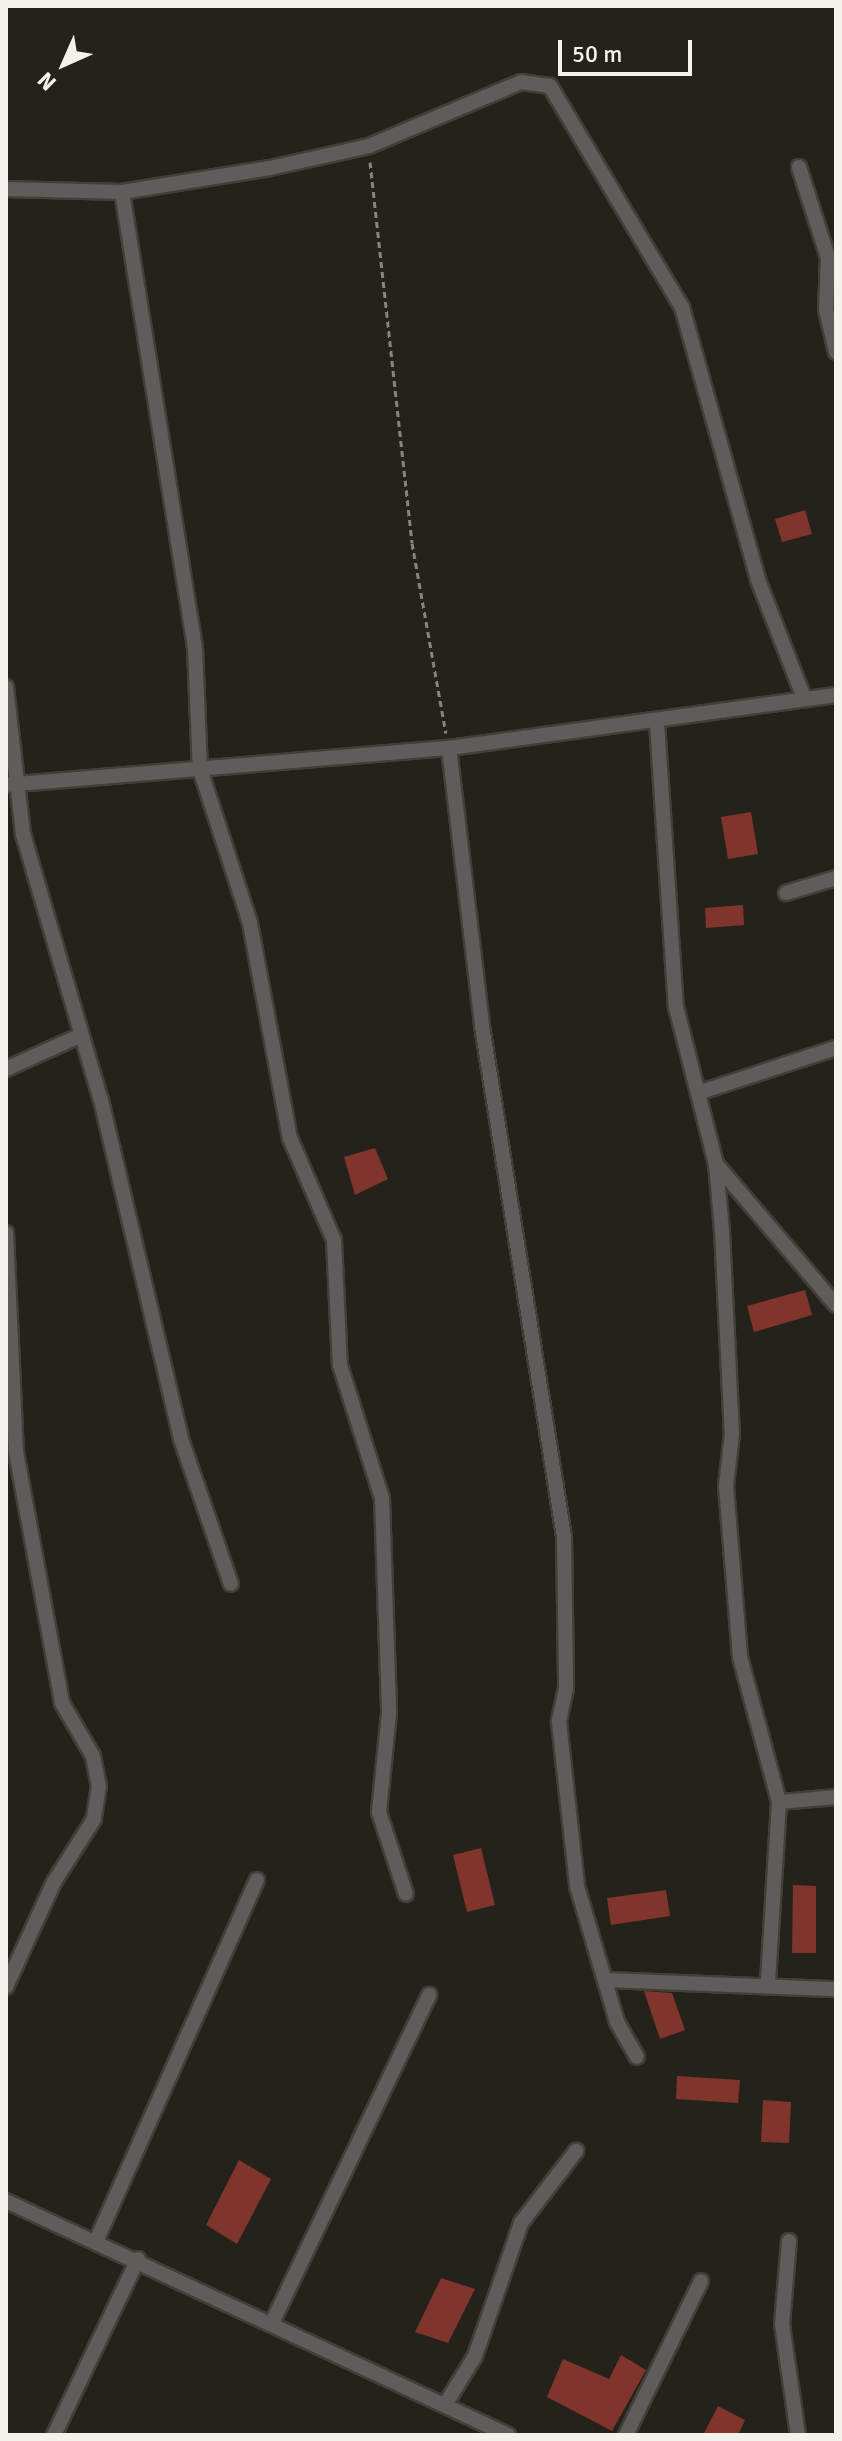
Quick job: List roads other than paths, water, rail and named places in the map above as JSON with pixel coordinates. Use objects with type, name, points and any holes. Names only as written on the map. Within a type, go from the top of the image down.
[{"type":"street","points":[[6,189],[122,192],[369,146],[521,82],[550,86],[682,307],[758,580],[804,698]]},
{"type":"street","points":[[799,167],[828,258],[826,310],[836,352]]},
{"type":"street","points":[[122,192],[195,647],[200,769],[250,923],[290,1138],[334,1240],[340,1365],[382,1498],[389,1713],[379,1812],[406,1894]]},
{"type":"street","points":[[6,687],[13,785],[23,834],[79,1036],[181,1439],[231,1584]]},
{"type":"street","points":[[13,785],[449,748],[657,723],[836,695]]},
{"type":"street","points":[[657,723],[676,1007],[716,1164],[732,1434],[726,1486],[740,1657],[779,1802],[768,1981]]},
{"type":"street","points":[[449,748],[482,1026],[564,1537],[567,1675],[559,1722],[577,1886],[608,1980],[617,2022],[637,2057]]},
{"type":"street","points":[[786,893],[836,878]]},
{"type":"street","points":[[6,1069],[79,1036]]},
{"type":"street","points":[[698,1093],[836,1048]]},
{"type":"street","points":[[716,1164],[836,1305]]},
{"type":"street","points":[[6,1233],[16,1452],[62,1703],[93,1756],[99,1786],[94,1819],[54,1882],[6,1987]]},
{"type":"street","points":[[779,1802],[836,1797]]},
{"type":"street","points":[[97,2239],[257,1880]]},
{"type":"street","points":[[608,1980],[768,1981],[836,1989]]},
{"type":"street","points":[[272,2323],[429,1995]]},
{"type":"street","points":[[445,2405],[475,2356],[521,2223],[576,2151]]},
{"type":"street","points":[[6,2201],[97,2239],[508,2435]]},
{"type":"street","points":[[789,2241],[782,2324],[798,2435]]},
{"type":"street","points":[[54,2435],[138,2259]]},
{"type":"street","points":[[626,2435],[701,2281]]}]
